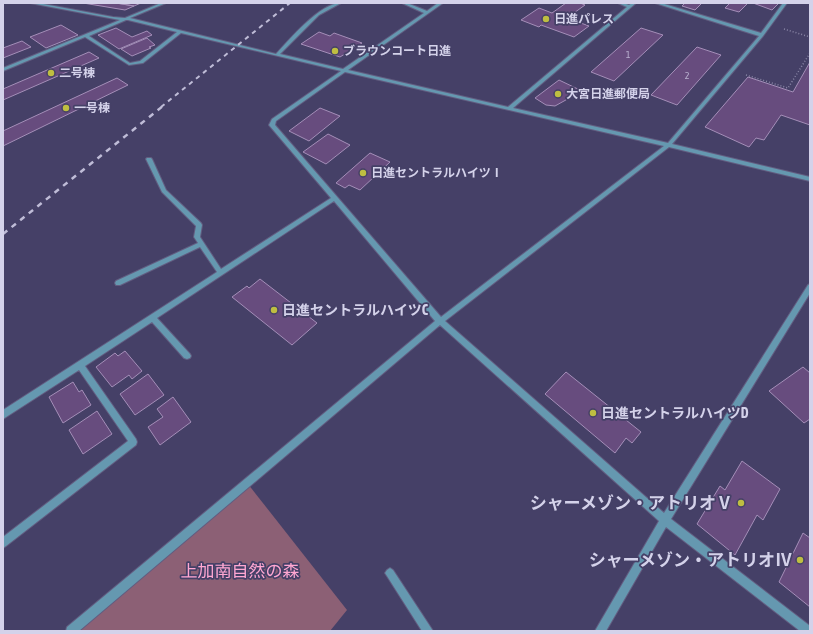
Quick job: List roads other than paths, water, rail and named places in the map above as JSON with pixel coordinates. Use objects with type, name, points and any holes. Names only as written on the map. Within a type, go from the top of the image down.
[{"type":"street","points":[[32,3],[113,18],[128,19],[277,55],[670,144],[810,179]]},
{"type":"street","points":[[3,70],[164,3]]},
{"type":"street","points":[[277,55],[318,14],[338,3]]},
{"type":"street","points":[[404,3],[427,13]]},
{"type":"street","points":[[441,3],[274,120],[272,125],[440,321],[665,520],[808,631]]},
{"type":"street","points":[[620,3],[632,5]]},
{"type":"street","points":[[657,3],[762,36]]},
{"type":"street","points":[[71,631],[440,321],[670,144],[771,25],[785,3]]},
{"type":"street","points":[[510,108],[632,5]]},
{"type":"street","points":[[86,36],[129,64],[141,62],[180,32]]},
{"type":"street","points":[[149,159],[164,192],[199,225],[197,237],[220,272]]},
{"type":"street","points":[[3,414],[335,198]]},
{"type":"street","points":[[118,283],[201,244]]},
{"type":"street","points":[[600,631],[665,520],[810,287]]},
{"type":"street","points":[[152,317],[187,356]]},
{"type":"street","points":[[3,543],[133,442],[80,365]]},
{"type":"street","points":[[390,573],[428,631]]},
{"type":"railway","points":[[161,107],[290,3]]},
{"type":"railway","points":[[3,234],[163,106]]},
{"type":"place","name":"日進パレス","points":[[546,19]]},
{"type":"place","name":"ブラウンコート日進","points":[[335,51]]},
{"type":"place","name":"二号棟","points":[[51,73]]},
{"type":"place","name":"大宮日進郵便局","points":[[558,94]]},
{"type":"place","name":"一号棟","points":[[66,108]]},
{"type":"place","name":"日進セントラルハイツⅠ","points":[[363,173]]},
{"type":"place","name":"日進セントラルハイツC","points":[[274,310]]},
{"type":"place","name":"日進セントラルハイツD","points":[[593,413]]},
{"type":"place","name":"シャーメゾン・アトリオⅤ","points":[[741,503]]},
{"type":"place","name":"シャーメゾン・アトリオⅣ","points":[[800,560]]},
{"type":"park label","name":"上加南自然の森","points":[[240,571]]}]
